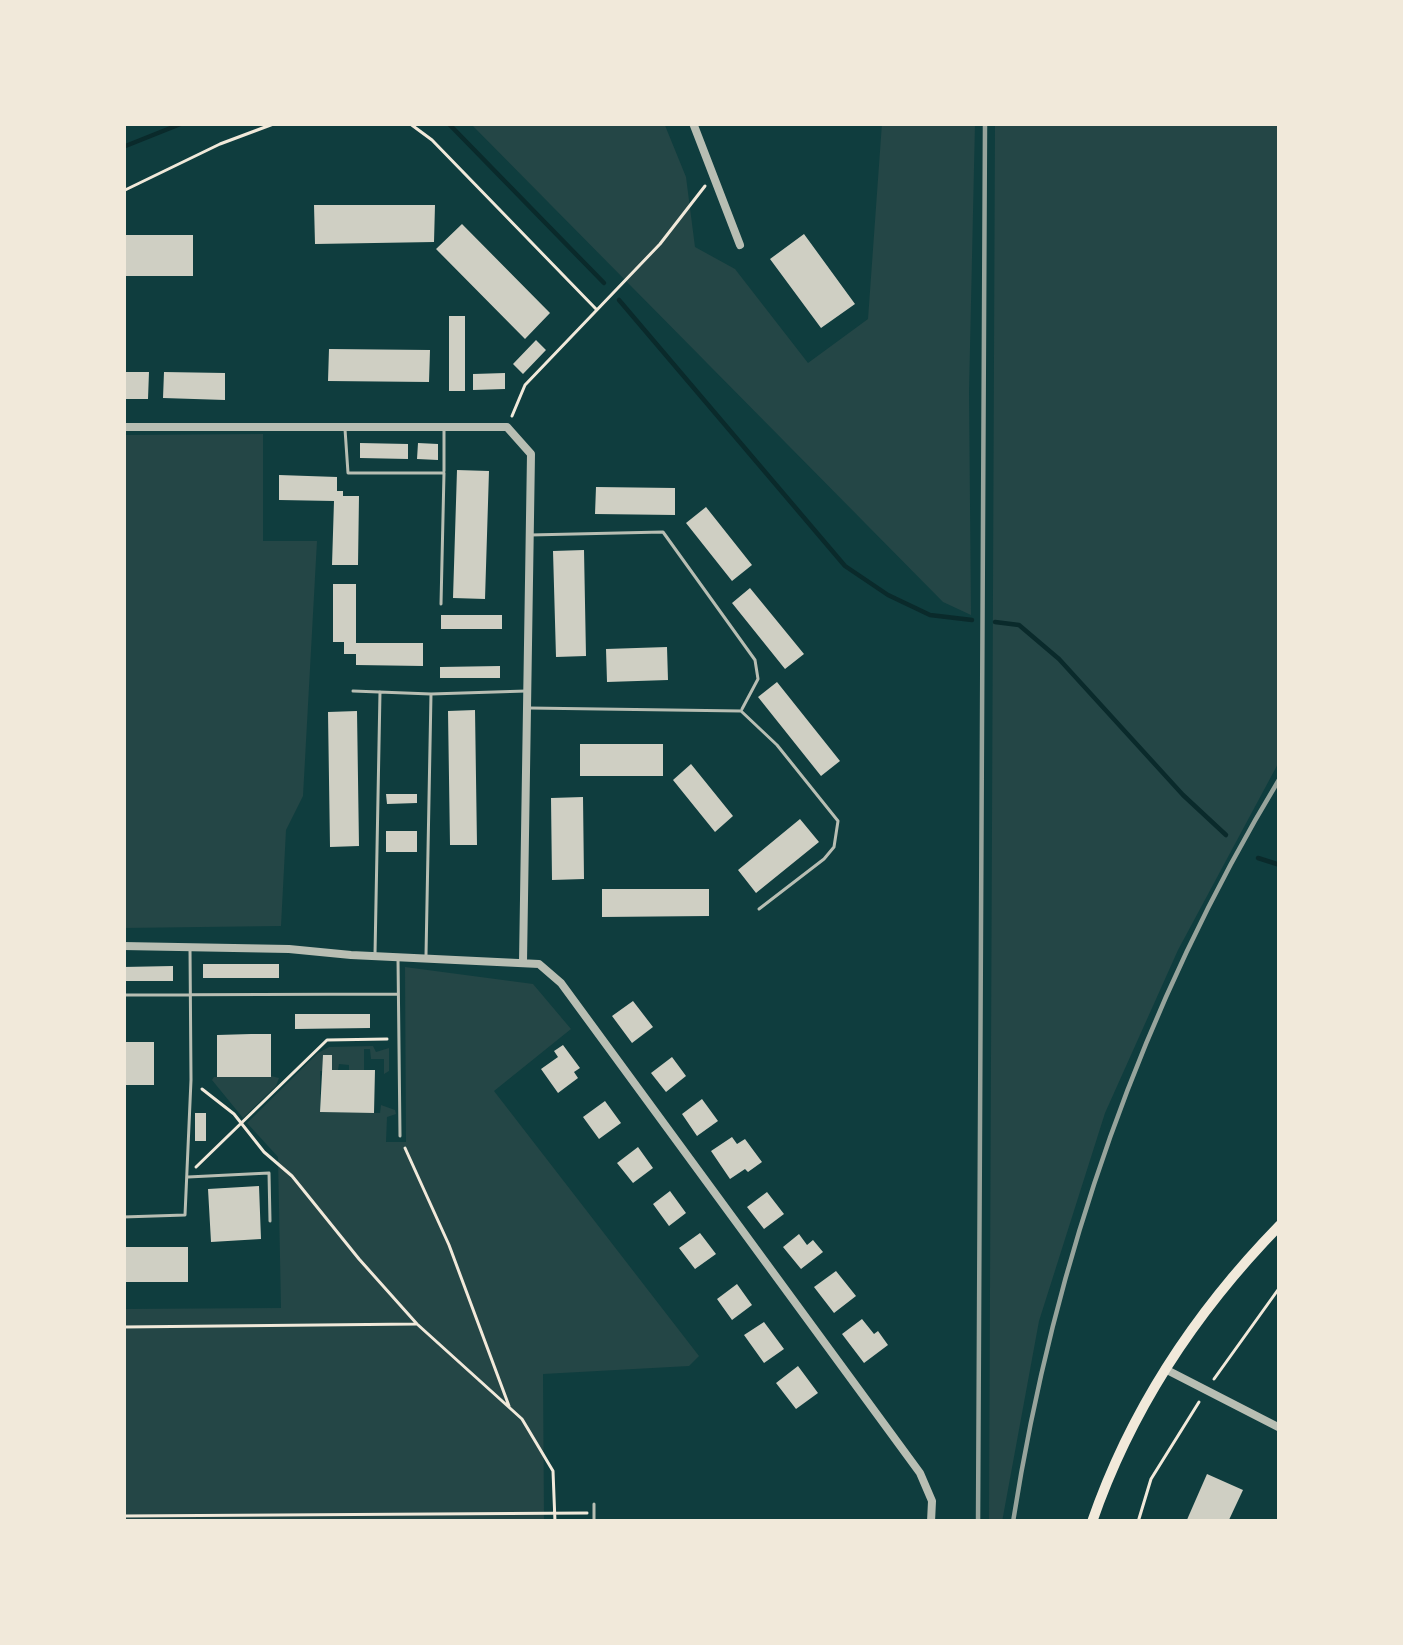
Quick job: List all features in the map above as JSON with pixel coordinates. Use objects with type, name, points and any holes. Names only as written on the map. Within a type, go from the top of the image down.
[{"type":"main road","points":[[1092,1522],[1128,1438],[1193,1326],[1280,1225]]},
{"type":"street","points":[[693,123],[740,245]]},
{"type":"street","points":[[123,427],[508,427],[531,454],[524,962]]},
{"type":"street","points":[[123,946],[289,949],[539,964],[561,983],[920,1473],[932,1502],[931,1522]]},
{"type":"street","points":[[1166,1369],[1280,1428]]},
{"type":"lane","points":[[345,427],[348,473],[444,473]]},
{"type":"lane","points":[[441,604],[444,427]]},
{"type":"lane","points":[[530,535],[663,532],[755,660],[758,680],[741,711]]},
{"type":"lane","points":[[353,691],[527,691]]},
{"type":"lane","points":[[375,956],[380,692]]},
{"type":"lane","points":[[426,957],[431,694]]},
{"type":"lane","points":[[527,708],[741,711],[777,745],[838,821],[834,847],[824,859],[758,909]]},
{"type":"lane","points":[[123,1217],[185,1215],[190,946]]},
{"type":"lane","points":[[398,957],[400,1136]]},
{"type":"lane","points":[[123,995],[398,994]]},
{"type":"lane","points":[[186,1177],[269,1173],[270,1221]]},
{"type":"lane","points":[[594,1504],[594,1522]]},
{"type":"path","points":[[123,190],[276,123]]},
{"type":"path","points":[[409,123],[432,140],[597,310]]},
{"type":"path","points":[[508,427],[525,385],[660,244],[713,175]]},
{"type":"path","points":[[186,1177],[327,1040],[398,1039]]},
{"type":"path","points":[[191,1081],[234,1114],[264,1152],[292,1176],[417,1324],[522,1419],[553,1471],[555,1522]]},
{"type":"path","points":[[400,1136],[449,1245],[509,1407]]},
{"type":"path","points":[[123,1327],[417,1324]]},
{"type":"path","points":[[123,1516],[594,1513]]},
{"type":"shaded area","points":[[470,123],[664,123],[686,177],[695,247],[735,269],[808,363],[868,319],[882,123],[975,123],[969,392],[971,615],[943,602]]},
{"type":"shaded area","points":[[995,123],[1280,123],[1280,760],[1178,950],[1105,1113],[1039,1321],[1002,1522],[989,1522]]},
{"type":"shaded area","points":[[263,434],[263,541],[317,541],[303,796],[286,830],[281,926],[123,928],[123,435]]},
{"type":"shaded area","points":[[405,967],[533,984],[571,1029],[494,1091],[699,1356],[689,1366],[543,1374],[544,1522],[123,1522],[123,1309],[281,1308],[278,1157],[247,1123],[318,1053],[329,1047],[373,1046],[376,1052],[389,1048],[389,1071],[384,1074],[384,1059],[371,1059],[370,1049],[364,1049],[364,1070],[339,1064],[338,1070],[320,1071],[320,1112],[380,1113],[381,1105],[396,1114],[387,1117],[386,1142],[406,1142]]},
{"type":"shaded area","points":[[214,1077],[279,1078],[276,1086],[243,1118],[212,1080]]},
{"type":"building","points":[[314,205],[435,205],[434,242],[315,244]]},
{"type":"building","points":[[462,224],[550,313],[525,339],[436,249]]},
{"type":"building","points":[[804,234],[855,304],[821,328],[770,259]]},
{"type":"building","points":[[123,235],[193,235],[193,276],[123,276]]},
{"type":"building","points":[[449,316],[465,316],[465,391],[449,391]]},
{"type":"building","points":[[536,340],[546,350],[523,374],[513,364]]},
{"type":"building","points":[[329,349],[430,350],[429,382],[328,381]]},
{"type":"building","points":[[123,372],[149,372],[148,399],[123,399]]},
{"type":"building","points":[[164,372],[225,373],[225,400],[163,398]]},
{"type":"building","points":[[505,373],[505,389],[473,390],[473,374]]},
{"type":"building","points":[[360,443],[408,444],[408,459],[360,458]]},
{"type":"building","points":[[418,443],[438,444],[438,460],[417,459]]},
{"type":"building","points":[[457,470],[489,471],[485,599],[453,598]]},
{"type":"building","points":[[279,475],[337,477],[337,491],[359,496],[358,565],[332,565],[334,501],[279,500]]},
{"type":"building","points":[[596,487],[675,488],[675,515],[595,514]]},
{"type":"building","points":[[706,507],[752,565],[732,581],[686,523]]},
{"type":"building","points":[[584,550],[586,656],[556,657],[553,551]]},
{"type":"building","points":[[333,584],[356,584],[356,643],[423,643],[423,666],[356,665],[356,654],[344,654],[344,642],[333,642]]},
{"type":"building","points":[[750,588],[804,654],[785,669],[732,603]]},
{"type":"building","points":[[441,615],[502,615],[502,629],[441,629]]},
{"type":"building","points":[[667,647],[668,680],[607,682],[606,649]]},
{"type":"building","points":[[500,666],[500,678],[440,678],[440,667]]},
{"type":"building","points":[[777,682],[840,761],[821,776],[758,697]]},
{"type":"building","points":[[475,710],[477,845],[450,845],[448,711]]},
{"type":"building","points":[[357,711],[359,846],[330,847],[328,712]]},
{"type":"building","points":[[580,744],[663,744],[663,776],[580,776]]},
{"type":"building","points":[[691,764],[733,816],[715,832],[673,780]]},
{"type":"building","points":[[386,794],[417,794],[417,803],[387,804]]},
{"type":"building","points":[[583,797],[584,879],[552,880],[551,798]]},
{"type":"building","points":[[800,819],[819,842],[756,893],[738,870]]},
{"type":"building","points":[[386,831],[417,831],[417,852],[386,852]]},
{"type":"building","points":[[602,889],[709,889],[709,916],[602,917]]},
{"type":"building","points":[[203,964],[279,964],[279,978],[203,978]]},
{"type":"building","points":[[173,966],[173,981],[123,981],[123,967]]},
{"type":"building","points":[[633,1001],[653,1027],[632,1043],[612,1016]]},
{"type":"building","points":[[295,1014],[370,1014],[370,1028],[295,1029]]},
{"type":"building","points":[[271,1034],[271,1077],[217,1077],[217,1035]]},
{"type":"building","points":[[123,1042],[154,1042],[154,1085],[123,1085]]},
{"type":"building","points":[[563,1045],[580,1068],[574,1072],[578,1078],[558,1093],[541,1069],[558,1057],[554,1051]]},
{"type":"building","points":[[323,1055],[332,1055],[332,1070],[375,1070],[374,1113],[320,1112]]},
{"type":"building","points":[[672,1057],[686,1076],[666,1092],[651,1073]]},
{"type":"building","points":[[702,1099],[718,1121],[697,1136],[682,1114]]},
{"type":"building","points":[[605,1101],[621,1123],[599,1139],[583,1117]]},
{"type":"building","points":[[195,1113],[206,1113],[206,1141],[195,1141]]},
{"type":"building","points":[[732,1137],[737,1144],[745,1139],[762,1162],[730,1179],[711,1151]]},
{"type":"building","points":[[638,1147],[653,1168],[633,1183],[617,1163]]},
{"type":"building","points":[[259,1186],[261,1239],[211,1242],[208,1189]]},
{"type":"building","points":[[670,1191],[686,1213],[669,1226],[653,1204]]},
{"type":"building","points":[[767,1192],[784,1214],[764,1229],[747,1207]]},
{"type":"building","points":[[700,1233],[716,1254],[695,1269],[679,1248]]},
{"type":"building","points":[[799,1234],[807,1245],[813,1240],[823,1252],[801,1269],[783,1247]]},
{"type":"building","points":[[123,1247],[188,1247],[188,1282],[123,1282]]},
{"type":"building","points":[[836,1271],[856,1296],[834,1313],[814,1287]]},
{"type":"building","points":[[737,1284],[752,1305],[732,1320],[717,1299]]},
{"type":"building","points":[[862,1319],[888,1345],[864,1363],[842,1334]]},
{"type":"building","points":[[764,1322],[784,1349],[764,1363],[744,1335]]},
{"type":"building","points":[[798,1366],[818,1393],[796,1409],[776,1383]]},
{"type":"building","points":[[1207,1474],[1243,1490],[1228,1522],[1186,1522]]},
{"type":"waterway","points":[[123,147],[183,123]]},
{"type":"waterway","points":[[448,123],[604,283]]},
{"type":"waterway","points":[[619,300],[845,566],[888,595],[930,615],[972,620]]},
{"type":"waterway","points":[[995,622],[1019,625],[1059,659],[1183,795],[1226,835]]},
{"type":"waterway","points":[[1258,858],[1280,865]]},
{"type":"railway","points":[[978,1522],[985,123]]},
{"type":"railway","points":[[1013,1522],[1053,1327],[1110,1137],[1186,954],[1280,778]]}]
